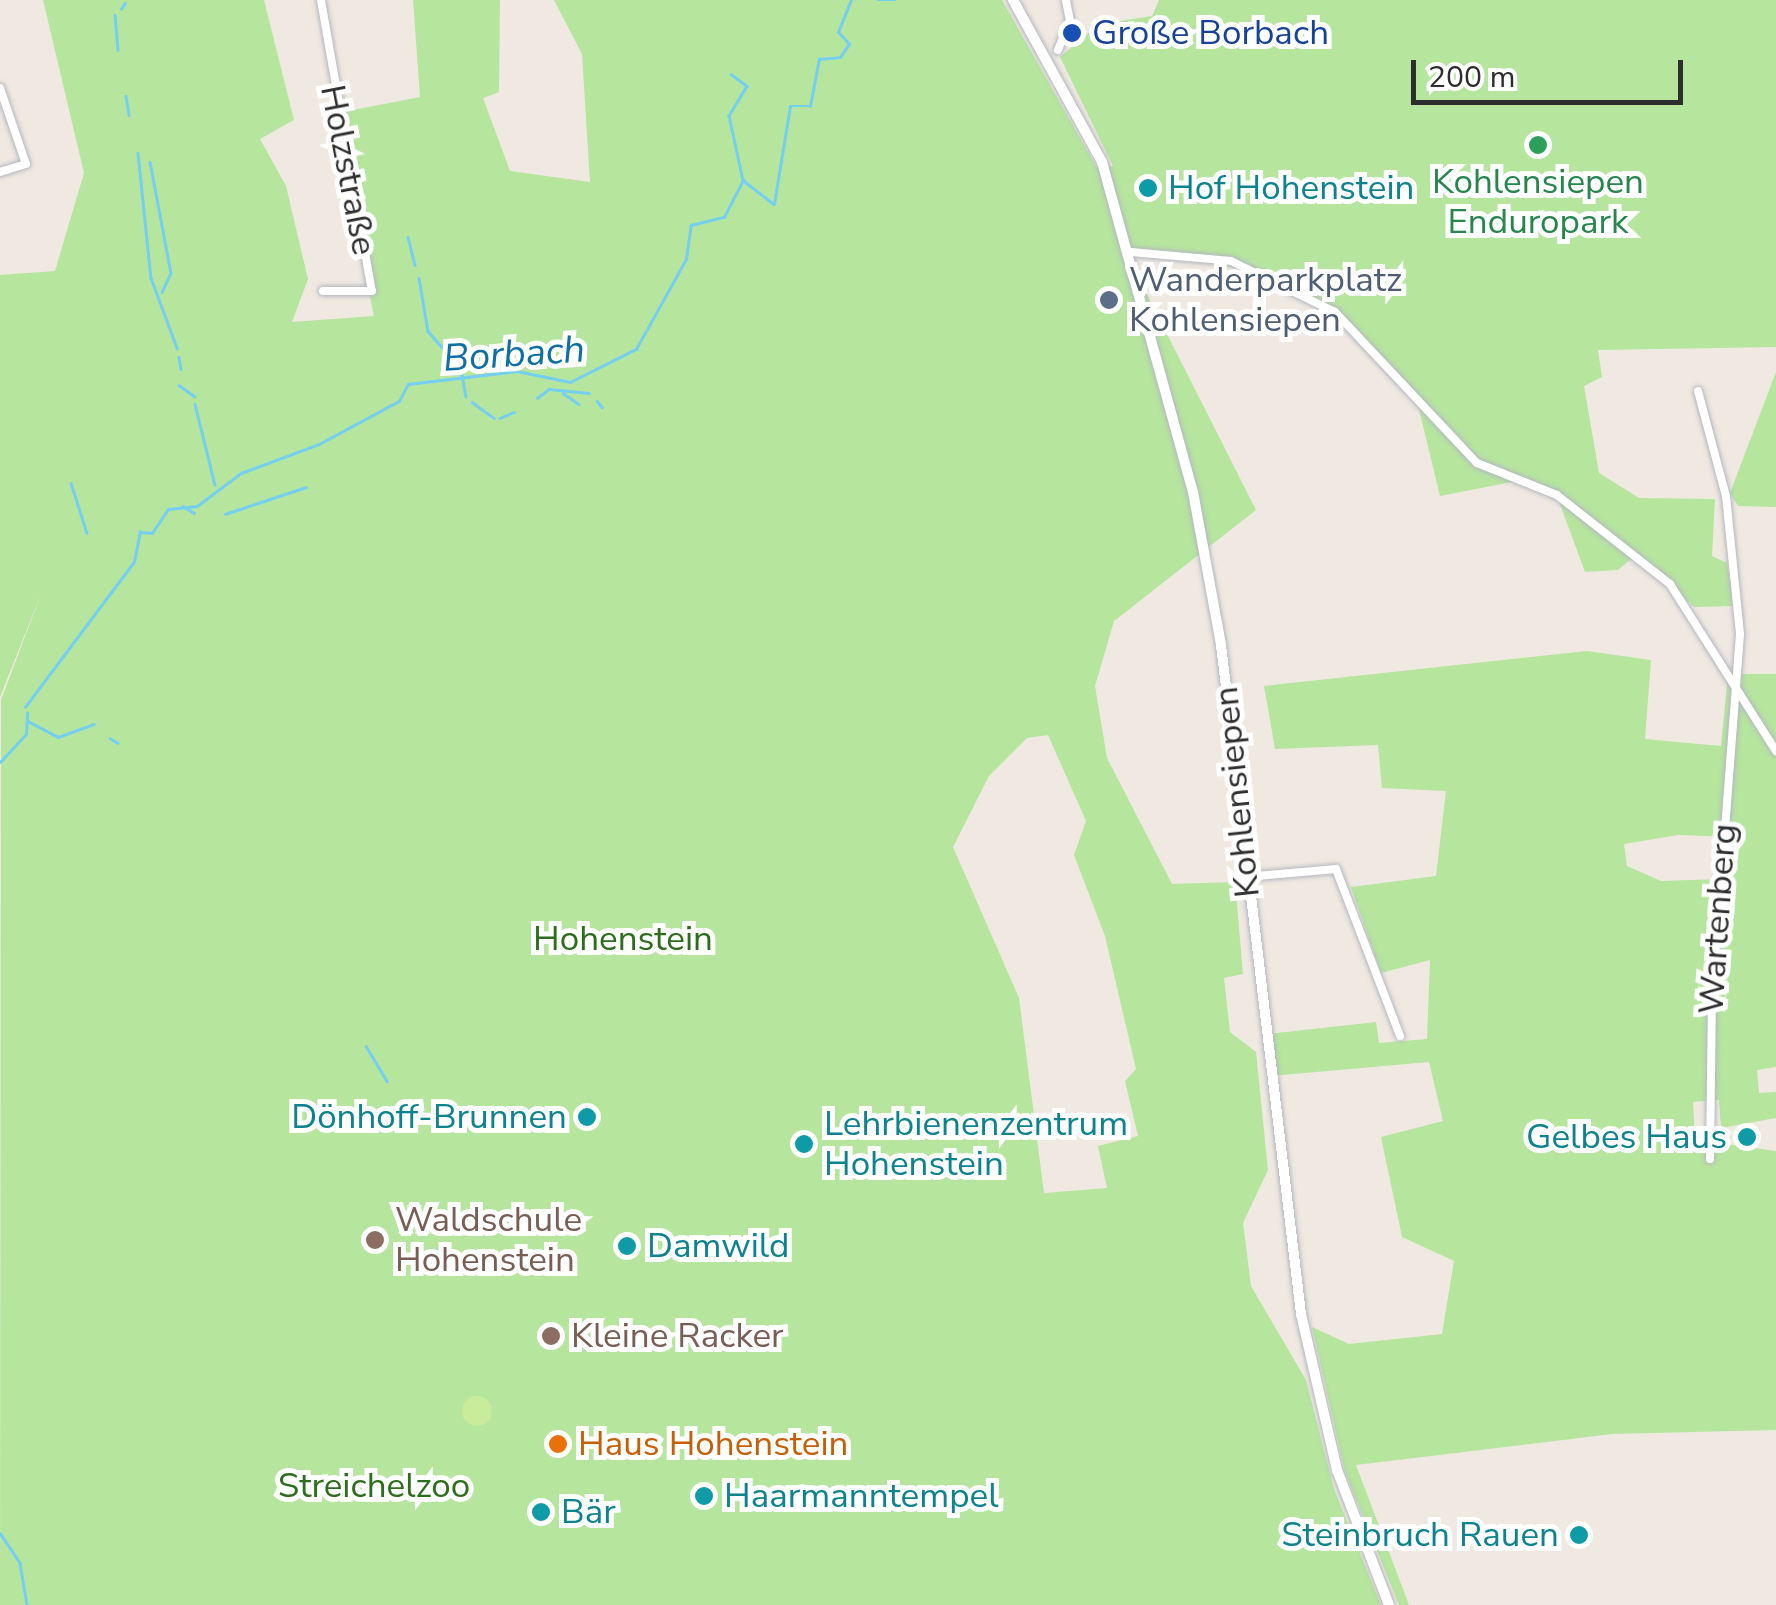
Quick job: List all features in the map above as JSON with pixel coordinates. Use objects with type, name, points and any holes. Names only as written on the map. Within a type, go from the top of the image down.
[{"type":"street","name":"Holzstraße","points":[[321,0],[372,290],[323,291]]},
{"type":"street","name":"Kohlensiepen","points":[[1013,0],[1080,114],[1131,252],[1208,564],[1301,1314],[1337,1470],[1389,1605]]},
{"type":"street","points":[[1058,50],[1068,30],[1066,0]]},
{"type":"street","points":[[0,88],[26,164],[0,172]]},
{"type":"street","points":[[1131,252],[1231,262],[1335,312],[1477,463],[1557,496],[1670,584],[1734,678],[1776,750]]},
{"type":"street","name":"Wartenberg","points":[[1698,390],[1737,576],[1710,1159]]},
{"type":"street","points":[[1246,877],[1336,869],[1400,1036]]},
{"type":"green space","name":"Hohenstein","points":[[43,0],[264,0],[294,120],[260,139],[286,186],[308,279],[292,322],[374,316],[332,114],[420,97],[413,0],[500,0],[499,92],[483,98],[510,171],[590,182],[582,54],[554,0],[1002,0],[1097,168],[1113,166],[1060,57],[1099,24],[1152,16],[1159,0],[1776,0],[1776,347],[1598,350],[1602,377],[1584,386],[1599,473],[1639,498],[1715,499],[1712,556],[1727,563],[1734,606],[1694,607],[1638,553],[1618,570],[1585,572],[1557,496],[1527,479],[1440,496],[1417,401],[1335,312],[1247,270],[1123,247],[1256,510],[1114,621],[1095,686],[1107,758],[1172,884],[1235,882],[1243,974],[1224,978],[1230,1032],[1256,1052],[1268,1170],[1243,1223],[1251,1286],[1306,1380],[1334,1489],[1381,1605],[0,1605],[1,700],[43,589],[0,697],[0,275],[55,271],[84,173]],"holes":[[[1048,735],[1086,821],[1074,855],[1105,936],[1136,1069],[1125,1081],[1138,1136],[1098,1146],[1107,1188],[1044,1193],[1019,998],[953,847],[989,776],[1027,738]]]},
{"type":"green space","points":[[1776,372],[1776,507],[1738,506],[1730,493]]},
{"type":"green space","points":[[1587,651],[1651,660],[1645,739],[1721,746],[1728,674],[1776,674],[1776,1067],[1757,1070],[1759,1093],[1776,1092],[1776,1118],[1721,1128],[1719,1100],[1693,1102],[1695,1140],[1776,1151],[1776,1430],[1612,1434],[1356,1465],[1409,1605],[1399,1605],[1345,1472],[1312,1327],[1349,1344],[1442,1334],[1454,1261],[1402,1237],[1381,1137],[1443,1121],[1429,1062],[1271,1076],[1267,1034],[1376,1022],[1379,1043],[1427,1039],[1430,960],[1381,973],[1351,887],[1436,876],[1446,791],[1382,788],[1378,745],[1275,749],[1264,686]],"holes":[[[1678,835],[1731,837],[1722,879],[1661,881],[1627,866],[1624,844]]]},
{"type":"green space","points":[[477,1396],[488,1400],[492,1411],[488,1422],[477,1426],[466,1422],[462,1411],[466,1400]]},
{"type":"waterway","name":"Borbach","points":[[25,707],[134,562],[140,532],[152,533],[168,509],[197,506],[241,473],[319,444],[399,401],[408,384],[517,371],[570,382],[636,349],[686,259],[691,225],[724,217],[743,180],[774,204],[790,106],[810,106],[819,59],[840,57],[849,44],[838,32],[851,0]]},
{"type":"waterway","name":"Borbach","points":[[878,0],[895,0]]},
{"type":"waterway","points":[[121,9],[125,3]]},
{"type":"waterway","points":[[115,15],[118,50]]},
{"type":"waterway","points":[[731,74],[747,86],[729,116],[743,180]]},
{"type":"waterway","points":[[126,96],[129,115]]},
{"type":"waterway","points":[[138,153],[151,278],[177,348]]},
{"type":"waterway","points":[[150,162],[171,273],[162,292]]},
{"type":"waterway","points":[[408,237],[415,265]]},
{"type":"waterway","points":[[419,278],[428,331],[461,369],[466,397]]},
{"type":"waterway","points":[[179,357],[181,369]]},
{"type":"waterway","points":[[179,385],[194,396]]},
{"type":"waterway","points":[[537,398],[549,389],[589,393]]},
{"type":"waterway","points":[[563,393],[579,404]]},
{"type":"waterway","points":[[597,401],[602,407]]},
{"type":"waterway","points":[[472,402],[494,418]]},
{"type":"waterway","points":[[195,404],[215,485]]},
{"type":"waterway","points":[[500,418],[514,412]]},
{"type":"waterway","points":[[71,483],[87,533]]},
{"type":"waterway","points":[[225,514],[306,487]]},
{"type":"waterway","name":"Borbach","points":[[183,506],[194,513]]},
{"type":"waterway","name":"Borbach","points":[[0,762],[26,734],[27,713]]},
{"type":"waterway","points":[[28,721],[58,737],[94,724]]},
{"type":"waterway","points":[[110,738],[118,743]]},
{"type":"waterway","points":[[366,1046],[387,1081]]},
{"type":"waterway","name":"Borbach","points":[[0,1533],[20,1563],[27,1605]]},
{"type":"place","name":"Große Borbach","points":[[1072,33]]},
{"type":"place","name":"Kohlensiepen Enduropark","points":[[1538,145]]},
{"type":"place","name":"Hof Hohenstein","points":[[1148,188]]},
{"type":"place","name":"Wanderparkplatz Kohlensiepen","points":[[1109,300]]},
{"type":"place","name":"Dönhoff-Brunnen","points":[[587,1117]]},
{"type":"place","name":"Gelbes Haus","points":[[1747,1137]]},
{"type":"place","name":"Lehrbienenzentrum Hohenstein","points":[[804,1144]]},
{"type":"place","name":"Waldschule Hohenstein","points":[[375,1240]]},
{"type":"place","name":"Damwild","points":[[627,1246]]},
{"type":"place","name":"Kleine Racker","points":[[551,1336]]},
{"type":"place","name":"Haus Hohenstein","points":[[558,1444]]},
{"type":"place","name":"Haarmanntempel","points":[[704,1496]]},
{"type":"place","name":"Bär","points":[[541,1512]]},
{"type":"place","name":"Steinbruch Rauen","points":[[1579,1535]]},
{"type":"park label","name":"Streichelzoo","points":[[374,1486]]}]
